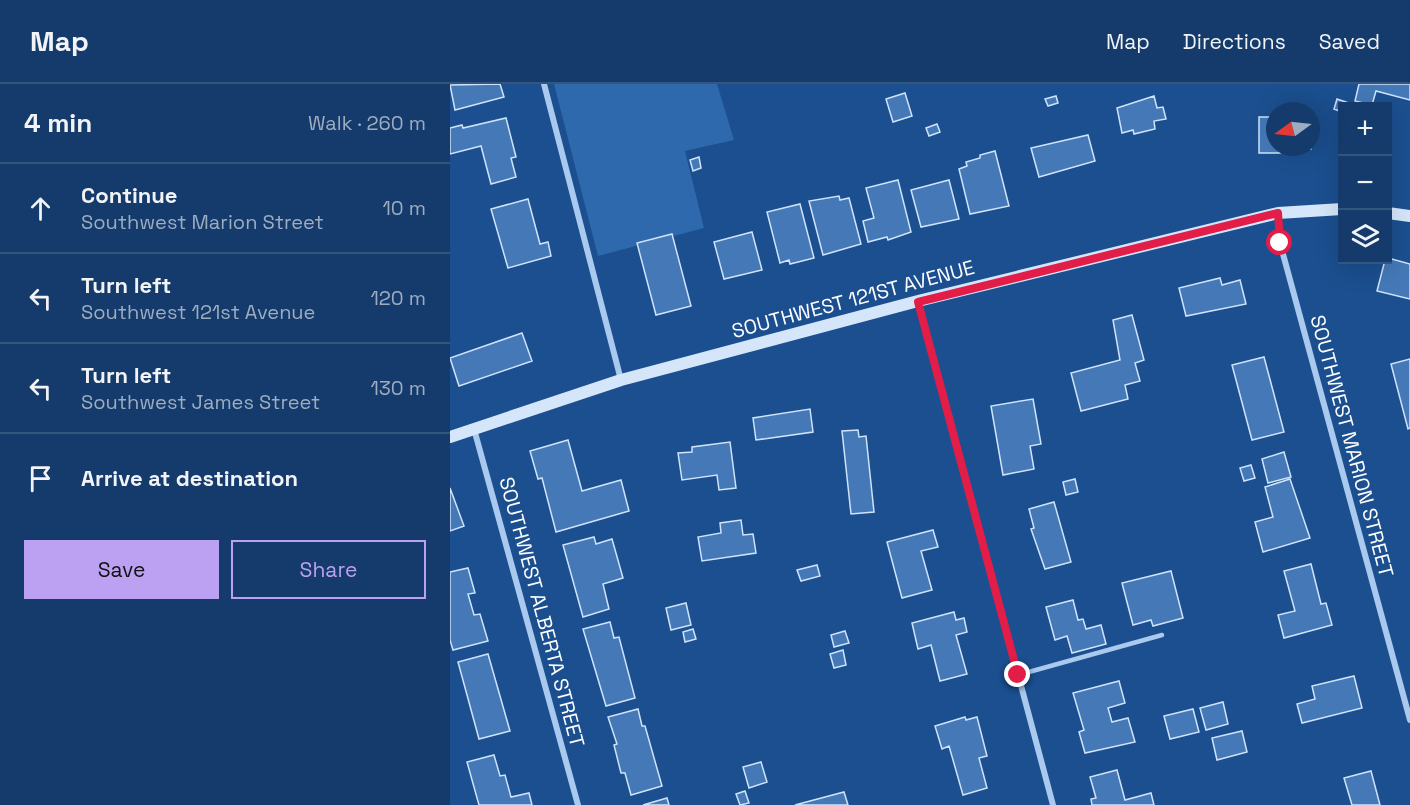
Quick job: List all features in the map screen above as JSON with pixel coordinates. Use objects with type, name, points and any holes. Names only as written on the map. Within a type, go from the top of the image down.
[{"type":"main road","name":"SOUTHWEST 121ST AVENUE","points":[[450,437],[621,380],[918,302],[1278,213],[1338,209]]},
{"type":"main road","points":[[1392,214],[1410,216]]},
{"type":"street","points":[[544,84],[621,380]]},
{"type":"street","name":"SOUTHWEST MARION STREET","points":[[1278,213],[1280,243],[1410,720]]},
{"type":"street","points":[[918,302],[1053,805]]},
{"type":"street","name":"SOUTHWEST ALBERTA STREET","points":[[474,429],[578,805]]},
{"type":"lane","points":[[1018,675],[1162,635]]},
{"type":"shaded area","points":[[554,84],[717,84],[734,140],[685,151],[704,228],[598,256]]},
{"type":"building","points":[[500,84],[504,97],[455,110],[450,85]]},
{"type":"building","points":[[1359,84],[1410,84],[1410,100],[1376,91],[1373,102],[1355,101]]},
{"type":"building","points":[[905,93],[912,116],[893,122],[886,99]]},
{"type":"building","points":[[1056,96],[1058,103],[1048,106],[1045,99]]},
{"type":"building","points":[[1154,96],[1157,108],[1163,107],[1166,119],[1154,121],[1155,129],[1134,134],[1133,130],[1122,133],[1117,108]]},
{"type":"building","points":[[1337,99],[1346,102],[1338,102],[1338,110],[1334,109]]},
{"type":"building","points":[[1259,117],[1266,117],[1266,153],[1259,153]]},
{"type":"building","points":[[506,118],[516,157],[511,158],[516,177],[491,184],[481,146],[450,154],[450,128],[462,125],[463,128]]},
{"type":"building","points":[[937,124],[940,132],[929,136],[926,128]]},
{"type":"building","points":[[1088,135],[1095,161],[1039,177],[1031,148]]},
{"type":"building","points":[[995,151],[1009,206],[970,214],[959,169],[967,166],[966,162],[980,158],[980,155]]},
{"type":"building","points":[[699,157],[701,168],[693,171],[690,160]]},
{"type":"building","points":[[898,180],[911,232],[888,240],[887,237],[868,242],[863,221],[874,218],[866,188]]},
{"type":"building","points":[[949,180],[959,219],[921,227],[911,190]]},
{"type":"building","points":[[839,196],[840,200],[849,198],[861,244],[823,255],[809,201]]},
{"type":"building","points":[[528,199],[540,244],[548,242],[551,256],[508,268],[491,209]]},
{"type":"building","points":[[800,204],[814,258],[790,264],[789,260],[780,263],[767,212]]},
{"type":"building","points":[[752,232],[762,270],[724,279],[714,242]]},
{"type":"building","points":[[672,234],[691,306],[656,315],[637,243]]},
{"type":"building","points":[[1392,259],[1410,264],[1410,299],[1377,291],[1384,264],[1392,264]]},
{"type":"building","points":[[1220,278],[1222,285],[1240,280],[1246,304],[1186,316],[1179,288]]},
{"type":"building","points":[[1132,315],[1144,360],[1135,363],[1140,381],[1125,385],[1128,399],[1081,411],[1071,373],[1120,360],[1113,320]]},
{"type":"building","points":[[522,333],[532,361],[459,386],[450,358]]},
{"type":"building","points":[[1264,357],[1284,432],[1252,440],[1232,365]]},
{"type":"building","points":[[1410,359],[1410,428],[1408,429],[1391,364]]},
{"type":"building","points":[[1033,399],[1041,444],[1030,446],[1034,469],[1003,475],[991,406]]},
{"type":"building","points":[[810,409],[813,432],[756,440],[753,418]]},
{"type":"building","points":[[858,430],[859,437],[866,436],[874,512],[851,514],[842,431]]},
{"type":"building","points":[[568,440],[582,491],[621,480],[629,511],[556,532],[542,478],[538,479],[530,451]]},
{"type":"building","points":[[730,442],[736,488],[719,490],[717,475],[682,480],[678,453],[692,452],[692,447]]},
{"type":"building","points":[[1284,452],[1291,477],[1268,483],[1262,459]]},
{"type":"building","points":[[1251,465],[1255,478],[1244,481],[1240,468]]},
{"type":"building","points":[[1075,479],[1078,492],[1066,495],[1063,482]]},
{"type":"building","points":[[1290,479],[1310,538],[1263,552],[1255,522],[1273,517],[1265,487]]},
{"type":"building","points":[[450,488],[464,526],[450,531]]},
{"type":"building","points":[[1054,502],[1071,562],[1045,569],[1031,529],[1034,528],[1029,509]]},
{"type":"building","points":[[741,520],[743,535],[753,534],[756,553],[702,561],[698,537],[721,533],[720,523]]},
{"type":"building","points":[[933,530],[938,547],[921,551],[932,590],[902,598],[887,542]]},
{"type":"building","points":[[594,537],[596,544],[612,539],[623,578],[603,584],[609,609],[583,617],[563,545]]},
{"type":"building","points":[[1311,564],[1321,604],[1326,603],[1332,625],[1284,638],[1278,615],[1295,611],[1284,571]]},
{"type":"building","points":[[817,565],[820,576],[801,581],[797,570]]},
{"type":"building","points":[[468,568],[475,593],[468,594],[474,615],[480,614],[488,641],[453,650],[450,640],[450,572]]},
{"type":"building","points":[[1171,571],[1183,618],[1153,626],[1151,620],[1133,625],[1122,583]]},
{"type":"building","points":[[1073,600],[1078,620],[1083,619],[1086,629],[1101,625],[1106,644],[1072,653],[1067,636],[1055,640],[1046,607]]},
{"type":"building","points":[[686,603],[691,625],[671,630],[666,608]]},
{"type":"building","points":[[954,612],[956,620],[964,618],[967,632],[956,635],[967,674],[940,681],[931,645],[918,649],[912,623]]},
{"type":"building","points":[[610,622],[614,638],[619,637],[635,698],[606,706],[583,629]]},
{"type":"building","points":[[693,629],[696,639],[685,642],[683,632]]},
{"type":"building","points":[[845,631],[849,643],[834,647],[831,635]]},
{"type":"building","points":[[843,650],[846,665],[834,668],[830,654]]},
{"type":"building","points":[[488,654],[510,731],[479,739],[458,662]]},
{"type":"building","points":[[1354,676],[1362,708],[1302,723],[1297,704],[1315,699],[1312,686]]},
{"type":"building","points":[[1119,681],[1125,703],[1108,708],[1112,722],[1128,718],[1135,742],[1085,753],[1079,732],[1084,730],[1073,693]]},
{"type":"building","points":[[1223,702],[1228,724],[1206,730],[1200,708]]},
{"type":"building","points":[[638,709],[662,786],[631,795],[625,773],[621,773],[614,745],[617,744],[608,717]]},
{"type":"building","points":[[1193,709],[1199,732],[1170,739],[1164,716]]},
{"type":"building","points":[[965,717],[966,720],[977,717],[987,756],[979,758],[987,788],[963,795],[949,746],[942,749],[935,726]]},
{"type":"building","points":[[1242,731],[1247,752],[1217,760],[1212,738]]},
{"type":"building","points":[[494,755],[500,776],[505,775],[511,797],[529,793],[532,805],[479,805],[467,762]]},
{"type":"building","points":[[761,762],[767,782],[749,788],[743,767]]},
{"type":"building","points":[[1117,770],[1125,800],[1151,793],[1154,805],[1092,805],[1091,799],[1096,798],[1090,777]]},
{"type":"building","points":[[1371,771],[1380,805],[1352,805],[1344,778]]},
{"type":"building","points":[[745,791],[749,803],[740,805],[736,794]]},
{"type":"building","points":[[844,792],[848,805],[795,805]]},
{"type":"building","points":[[667,798],[669,805],[643,805]]},
{"type":"route","points":[[1018,675],[918,302],[1278,213],[1280,243]]}]
